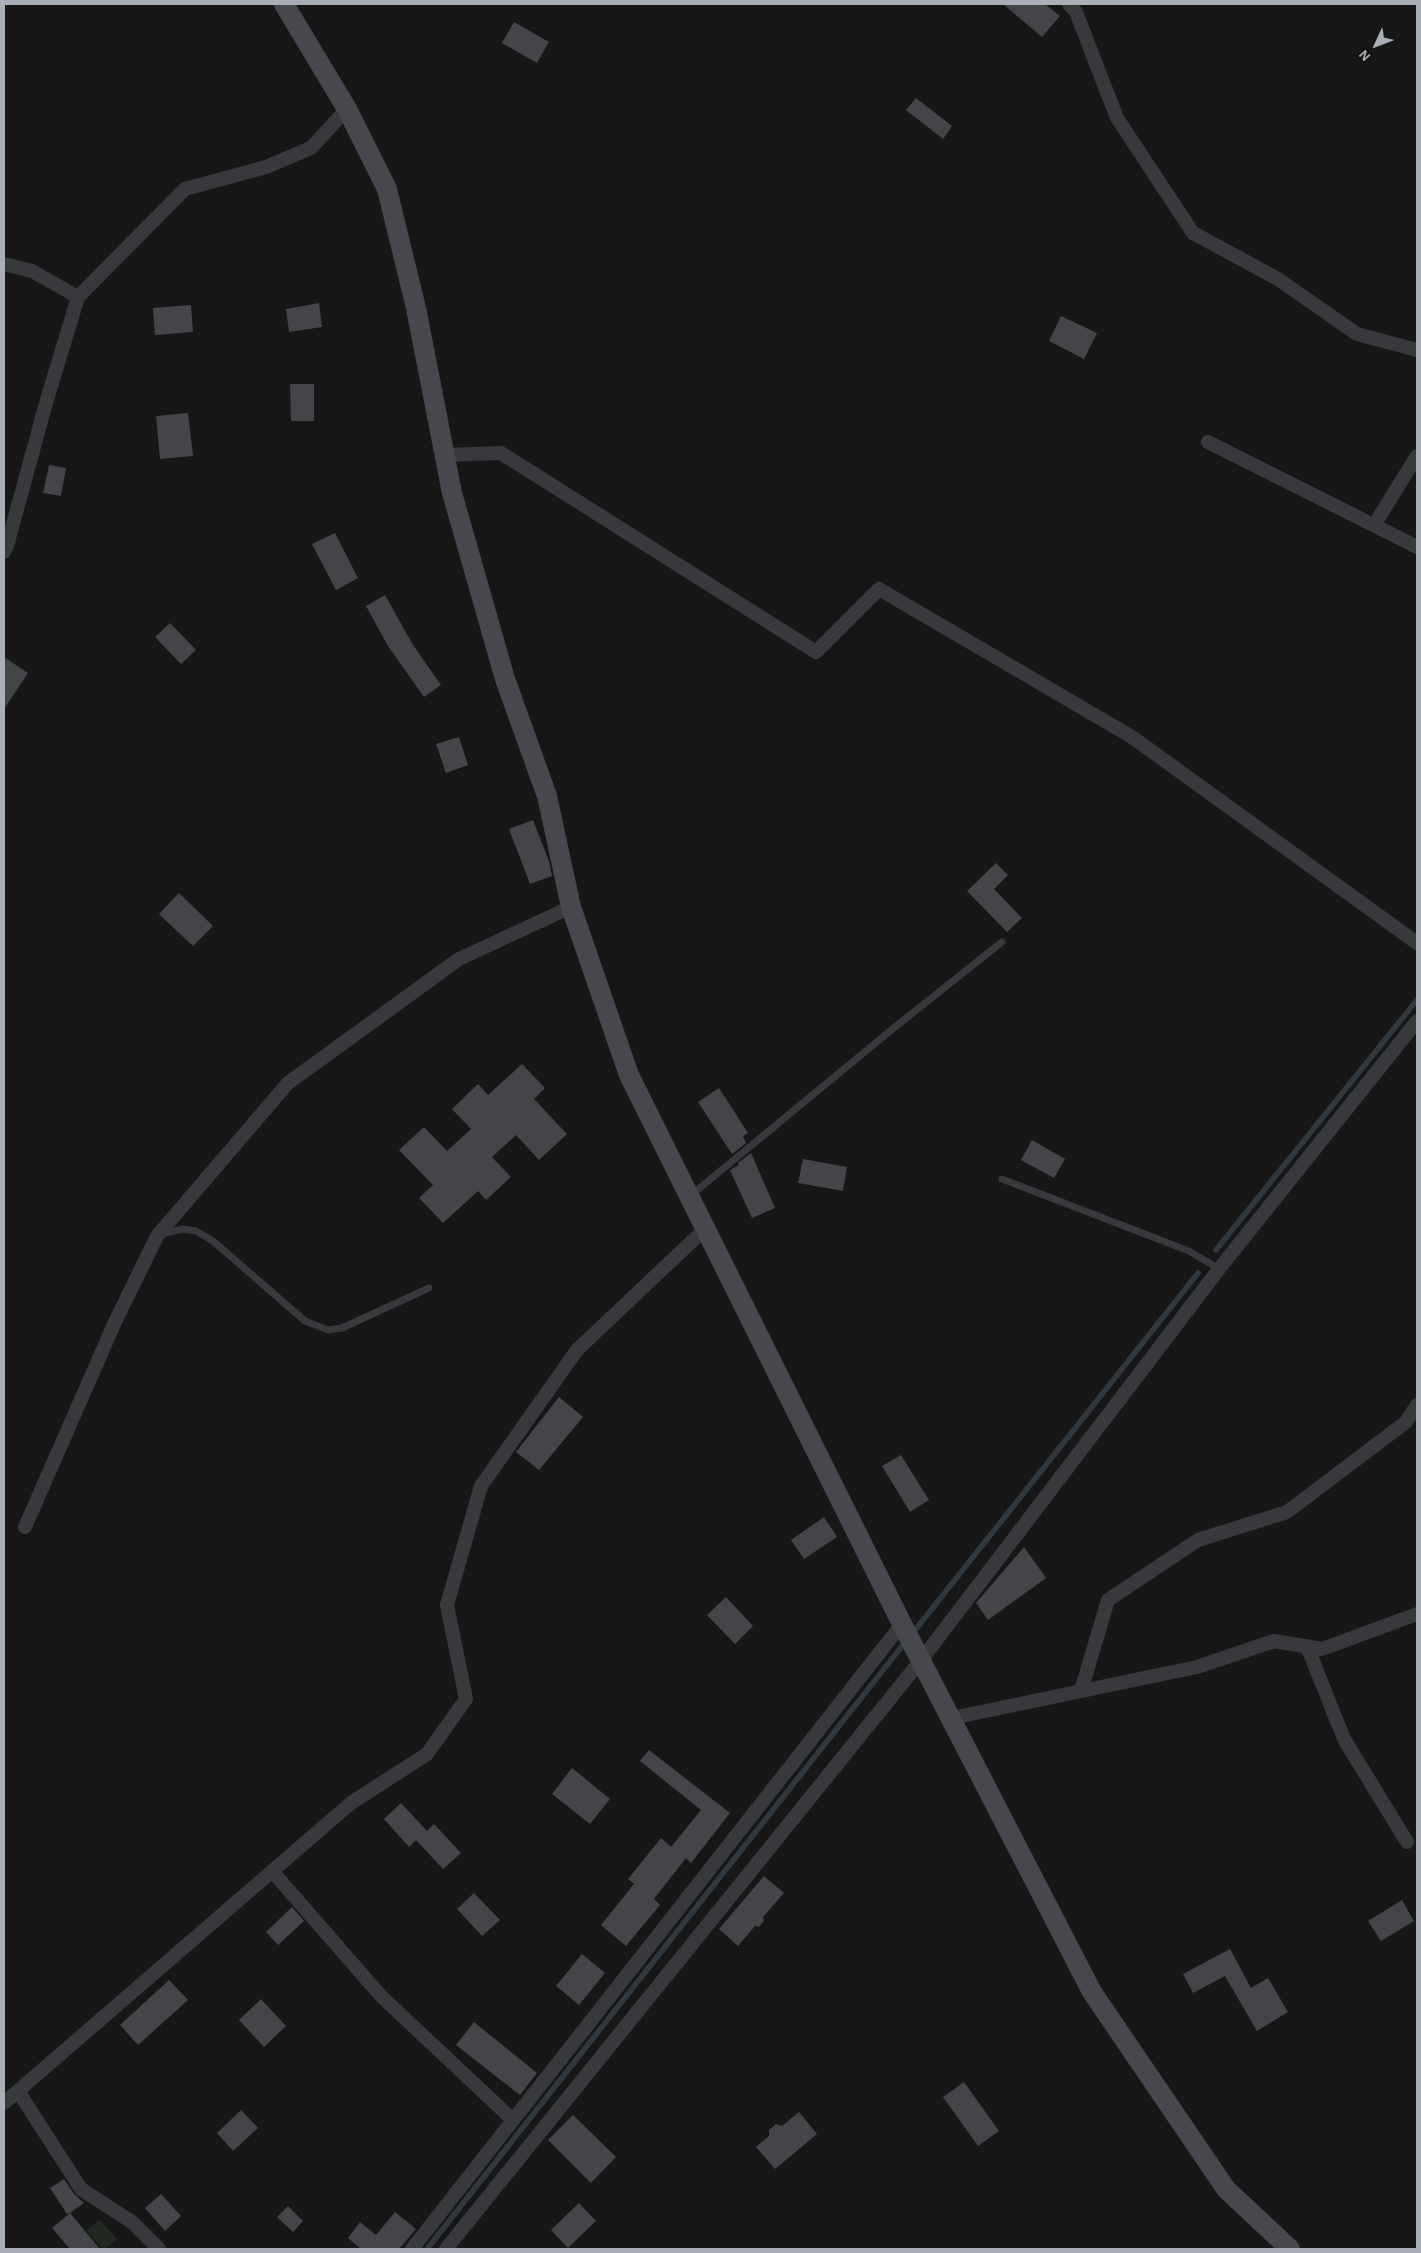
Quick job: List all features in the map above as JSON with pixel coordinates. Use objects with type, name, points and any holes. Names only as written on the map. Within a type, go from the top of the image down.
[{"type":"street","points":[[284,4],[347,109],[387,189],[414,299],[452,493],[505,679],[547,796],[571,907],[629,1075],[902,1624],[919,1653],[1092,1992],[1226,2189],[1290,2249]]},
{"type":"street","points":[[1069,4],[1076,12],[1117,118],[1193,233],[1278,278],[1357,334],[1417,350]]},
{"type":"street","points":[[4,552],[78,297],[185,189],[266,168],[311,148],[347,109]]},
{"type":"street","points":[[4,264],[32,271],[78,297]]},
{"type":"street","points":[[1208,442],[1417,547]]},
{"type":"street","points":[[445,455],[501,453],[816,652],[879,589],[1132,737],[1417,943]]},
{"type":"street","points":[[1374,524],[1417,456]]},
{"type":"street","points":[[25,1527],[115,1322],[157,1236],[288,1083],[459,959],[571,907]]},
{"type":"street","points":[[446,2249],[919,1653],[1219,1269],[1417,1022]]},
{"type":"street","points":[[4,2103],[351,1802],[427,1754],[466,1699],[447,1605],[481,1486],[578,1350],[706,1228]]},
{"type":"street","points":[[1081,1691],[1108,1600],[1198,1540],[1287,1512],[1406,1422],[1417,1405]]},
{"type":"street","points":[[952,1718],[1197,1667],[1274,1641],[1322,1649],[1417,1614]]},
{"type":"street","points":[[412,2249],[902,1624]]},
{"type":"street","points":[[1307,1646],[1344,1739],[1407,1842]]},
{"type":"street","points":[[272,1871],[381,1996],[513,2120]]},
{"type":"street","points":[[18,2090],[80,2189],[132,2222],[158,2249]]},
{"type":"lane","points":[[690,1197],[895,1026],[1002,942]]},
{"type":"lane","points":[[1002,1179],[1189,1251],[1219,1269]]},
{"type":"lane","points":[[157,1236],[183,1229],[196,1231],[213,1241],[304,1321],[328,1330],[342,1328],[429,1288]]},
{"type":"shaded area","points":[[99,2219],[117,2239],[105,2249],[87,2231]]},
{"type":"building","points":[[1003,4],[1045,4],[1060,16],[1042,37]]},
{"type":"building","points":[[514,22],[549,42],[537,63],[502,43]]},
{"type":"building","points":[[916,98],[952,126],[943,139],[906,110]]},
{"type":"building","points":[[319,303],[322,327],[289,332],[286,309]]},
{"type":"building","points":[[191,305],[193,332],[155,335],[153,308]]},
{"type":"building","points":[[1061,316],[1097,333],[1084,359],[1049,341]]},
{"type":"building","points":[[290,384],[314,384],[314,421],[291,421]]},
{"type":"building","points":[[188,413],[193,456],[160,459],[156,416]]},
{"type":"building","points":[[49,465],[66,468],[61,496],[43,493]]},
{"type":"building","points":[[335,533],[358,578],[336,590],[312,544]]},
{"type":"building","points":[[385,595],[413,645],[441,685],[424,697],[388,646],[366,606]]},
{"type":"building","points":[[170,623],[196,650],[181,664],[155,637]]},
{"type":"building","points":[[4,657],[28,673],[4,709]]},
{"type":"building","points":[[459,737],[468,765],[446,773],[436,744]]},
{"type":"building","points":[[533,820],[549,861],[552,876],[530,884],[509,829]]},
{"type":"building","points":[[996,863],[1008,875],[994,889],[1022,918],[1007,932],[967,891]]},
{"type":"building","points":[[179,893],[213,926],[193,946],[159,914]]},
{"type":"building","points":[[522,1064],[545,1088],[534,1099],[567,1134],[539,1160],[516,1135],[492,1157],[511,1177],[486,1200],[478,1191],[443,1223],[419,1198],[433,1185],[399,1150],[424,1127],[447,1151],[471,1129],[452,1109],[478,1084],[488,1095]]},
{"type":"building","points":[[719,1088],[748,1133],[743,1136],[746,1143],[732,1154],[698,1102]]},
{"type":"building","points":[[1032,1140],[1065,1159],[1054,1178],[1021,1160]]},
{"type":"building","points":[[751,1153],[775,1208],[752,1218],[730,1170],[739,1165],[738,1163]]},
{"type":"building","points":[[803,1159],[847,1167],[843,1191],[798,1183]]},
{"type":"building","points":[[559,1397],[583,1417],[539,1470],[516,1452]]},
{"type":"building","points":[[901,1455],[929,1500],[910,1512],[882,1466]]},
{"type":"building","points":[[824,1517],[837,1537],[804,1559],[791,1540]]},
{"type":"building","points":[[1024,1547],[1046,1578],[988,1620],[976,1603]]},
{"type":"building","points":[[726,1597],[753,1626],[735,1644],[707,1615]]},
{"type":"building","points":[[649,1750],[730,1813],[691,1863],[686,1858],[654,1899],[660,1905],[626,1946],[601,1925],[634,1884],[628,1879],[661,1838],[671,1847],[701,1810],[640,1761]]},
{"type":"building","points":[[572,1768],[610,1799],[590,1824],[552,1794]]},
{"type":"building","points":[[401,1803],[427,1831],[434,1824],[461,1853],[443,1869],[416,1840],[409,1847],[384,1819]]},
{"type":"building","points":[[764,1876],[784,1893],[763,1917],[764,1921],[759,1927],[755,1926],[738,1946],[719,1929]]},
{"type":"building","points":[[474,1893],[500,1920],[482,1936],[457,1909]]},
{"type":"building","points":[[1402,1900],[1414,1921],[1381,1941],[1368,1921]]},
{"type":"building","points":[[292,1907],[304,1921],[278,1945],[266,1932]]},
{"type":"building","points":[[1230,1949],[1251,1988],[1268,1978],[1288,2012],[1257,2031],[1225,1976],[1193,1993],[1183,1974]]},
{"type":"building","points":[[582,1954],[605,1973],[579,2005],[556,1986]]},
{"type":"building","points":[[169,1980],[188,2000],[138,2045],[120,2025]]},
{"type":"building","points":[[261,1999],[286,2026],[264,2047],[239,2020]]},
{"type":"building","points":[[474,2022],[537,2073],[520,2095],[456,2045]]},
{"type":"building","points":[[964,2082],[999,2131],[978,2146],[943,2097]]},
{"type":"building","points":[[241,2110],[258,2128],[233,2151],[217,2133]]},
{"type":"building","points":[[799,2112],[817,2134],[775,2169],[756,2147],[769,2136],[769,2130],[776,2124],[782,2126]]},
{"type":"building","points":[[573,2115],[616,2157],[591,2183],[548,2140]]},
{"type":"building","points":[[64,2179],[74,2194],[84,2203],[67,2214],[50,2188]]},
{"type":"building","points":[[161,2194],[181,2216],[165,2231],[145,2208]]},
{"type":"building","points":[[579,2203],[596,2221],[568,2248],[551,2230]]},
{"type":"building","points":[[288,2206],[303,2221],[293,2232],[277,2217]]},
{"type":"building","points":[[395,2212],[416,2229],[399,2249],[361,2249],[348,2238],[360,2222],[376,2235]]},
{"type":"building","points":[[70,2213],[100,2249],[70,2249],[52,2228]]},
{"type":"waterway","points":[[1216,1250],[1417,1000]]},
{"type":"waterway","points":[[912,1634],[1198,1273]]},
{"type":"waterway","points":[[427,2249],[906,1641]]}]
